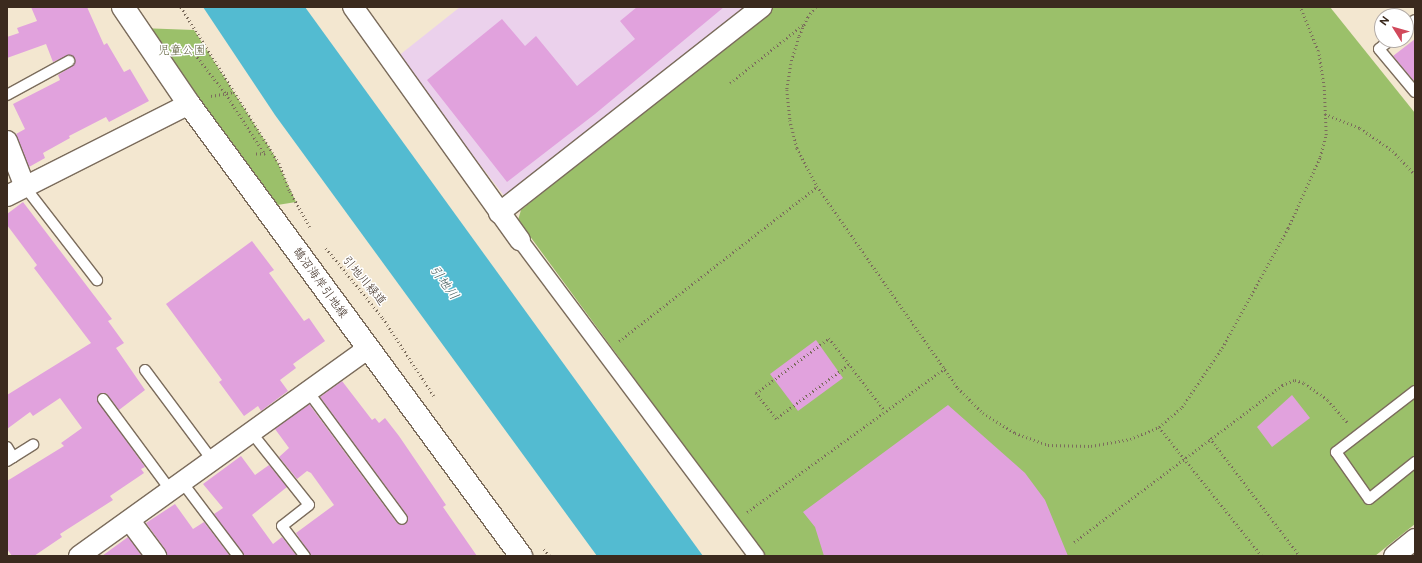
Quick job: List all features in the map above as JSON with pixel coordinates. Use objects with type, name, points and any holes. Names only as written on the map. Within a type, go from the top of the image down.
[{"type":"street","name":"鵠沼海岸引地線","points":[[123,7],[197,100],[368,348],[516,554]]},
{"type":"street","points":[[353,7],[499,213],[756,556]]},
{"type":"street","points":[[499,213],[762,7]]},
{"type":"street","points":[[7,196],[197,100]]},
{"type":"street","points":[[7,141],[26,187]]},
{"type":"street","points":[[79,556],[130,521],[307,390],[368,348]]},
{"type":"street","points":[[130,521],[156,556]]},
{"type":"street","points":[[1394,556],[1415,539]]},
{"type":"lane","points":[[1380,48],[1379,49],[1415,92]]},
{"type":"lane","points":[[7,95],[69,61]]},
{"type":"lane","points":[[26,187],[97,280]]},
{"type":"lane","points":[[145,370],[212,460]]},
{"type":"lane","points":[[307,390],[402,519]]},
{"type":"lane","points":[[1415,390],[1336,452],[1369,499],[1415,462]]},
{"type":"lane","points":[[103,398],[238,556]]},
{"type":"lane","points":[[251,432],[309,505],[282,526],[305,556]]},
{"type":"lane","points":[[7,447],[10,459],[33,445]]},
{"type":"path","points":[[181,7],[279,163],[290,191],[314,233]]},
{"type":"path","points":[[816,7],[805,23],[791,64],[788,90],[789,112],[797,148],[817,186],[958,388],[983,413],[1015,433],[1048,445],[1091,446],[1130,439],[1159,427],[1182,407],[1222,348],[1288,228],[1320,157],[1326,135],[1324,87],[1318,52],[1300,7]]},
{"type":"path","points":[[730,83],[805,23]]},
{"type":"path","points":[[175,54],[194,54],[226,94],[265,154],[253,154],[249,148]]},
{"type":"path","points":[[197,100],[234,92]]},
{"type":"path","points":[[211,96],[213,100]]},
{"type":"path","points":[[1325,114],[1360,128],[1393,151],[1415,175]]},
{"type":"path","points":[[604,352],[817,186]]},
{"type":"path","name":"引地川緑道","points":[[322,244],[383,318],[437,400]]},
{"type":"path","points":[[850,365],[776,419],[756,393],[829,338],[850,365],[885,411]]},
{"type":"path","points":[[732,522],[945,368]]},
{"type":"path","points":[[1074,542],[1282,385],[1295,380],[1328,400],[1358,434]]},
{"type":"path","points":[[1159,427],[1262,556]]},
{"type":"path","points":[[1210,438],[1300,556]]},
{"type":"path","points":[[541,546],[550,556]]},
{"type":"shaded area","points":[[460,7],[748,7],[505,197],[397,57]]},
{"type":"green space","points":[[772,7],[1330,7],[1415,113],[1415,524],[1375,556],[765,556],[518,220],[521,210]]},
{"type":"green space","name":"児童公園","points":[[140,28],[194,30],[274,155],[296,202],[265,207]]},
{"type":"water","name":"引地川","points":[[203,7],[305,7],[703,556],[597,556],[275,115]]},
{"type":"building","points":[[31,7],[87,7],[104,45],[107,43],[124,72],[130,69],[149,101],[109,122],[106,117],[69,136],[70,138],[43,153],[45,158],[29,167],[16,134],[25,129],[13,104],[60,80],[58,75],[72,66],[75,61],[69,55],[53,62],[46,44],[7,58],[7,37],[19,33],[17,28],[37,21]]},
{"type":"building","points":[[637,7],[724,7],[595,114],[507,182],[427,80],[502,19],[525,46],[536,36],[577,86],[635,39],[620,21]]},
{"type":"building","points":[[1415,39],[1415,82],[1393,56],[1403,48],[1414,48]]},
{"type":"building","points":[[23,202],[112,319],[108,321],[124,343],[116,348],[145,390],[119,410],[106,393],[99,394],[97,399],[145,467],[141,469],[144,473],[110,496],[113,500],[60,534],[62,537],[34,556],[12,556],[7,549],[7,481],[64,446],[61,443],[82,428],[60,398],[33,416],[30,412],[7,429],[7,395],[91,343],[34,268],[37,265],[7,225],[7,214]]},
{"type":"building","points":[[252,241],[274,270],[269,273],[304,321],[309,318],[325,341],[293,364],[296,368],[280,380],[288,391],[261,411],[258,406],[244,416],[219,382],[222,380],[166,304]]},
{"type":"building","points":[[816,340],[843,378],[798,411],[770,374]]},
{"type":"building","points":[[342,381],[372,420],[375,418],[379,423],[385,418],[399,436],[446,505],[443,507],[477,556],[311,556],[296,533],[334,505],[311,473],[307,471],[297,479],[279,457],[289,448],[275,429],[309,404],[397,523],[403,525],[408,521],[407,515],[320,397]]},
{"type":"building","points":[[1292,395],[1310,418],[1272,447],[1257,427]]},
{"type":"building","points":[[948,405],[1025,473],[1045,500],[1068,556],[824,556],[815,527],[803,512]]},
{"type":"building","points":[[241,456],[255,475],[269,465],[287,487],[252,515],[273,544],[282,537],[297,556],[244,556],[214,514],[223,508],[203,484]]},
{"type":"building","points":[[175,504],[193,529],[204,522],[230,556],[167,556],[165,549],[146,523]]},
{"type":"building","points":[[128,537],[142,556],[102,556]]}]
